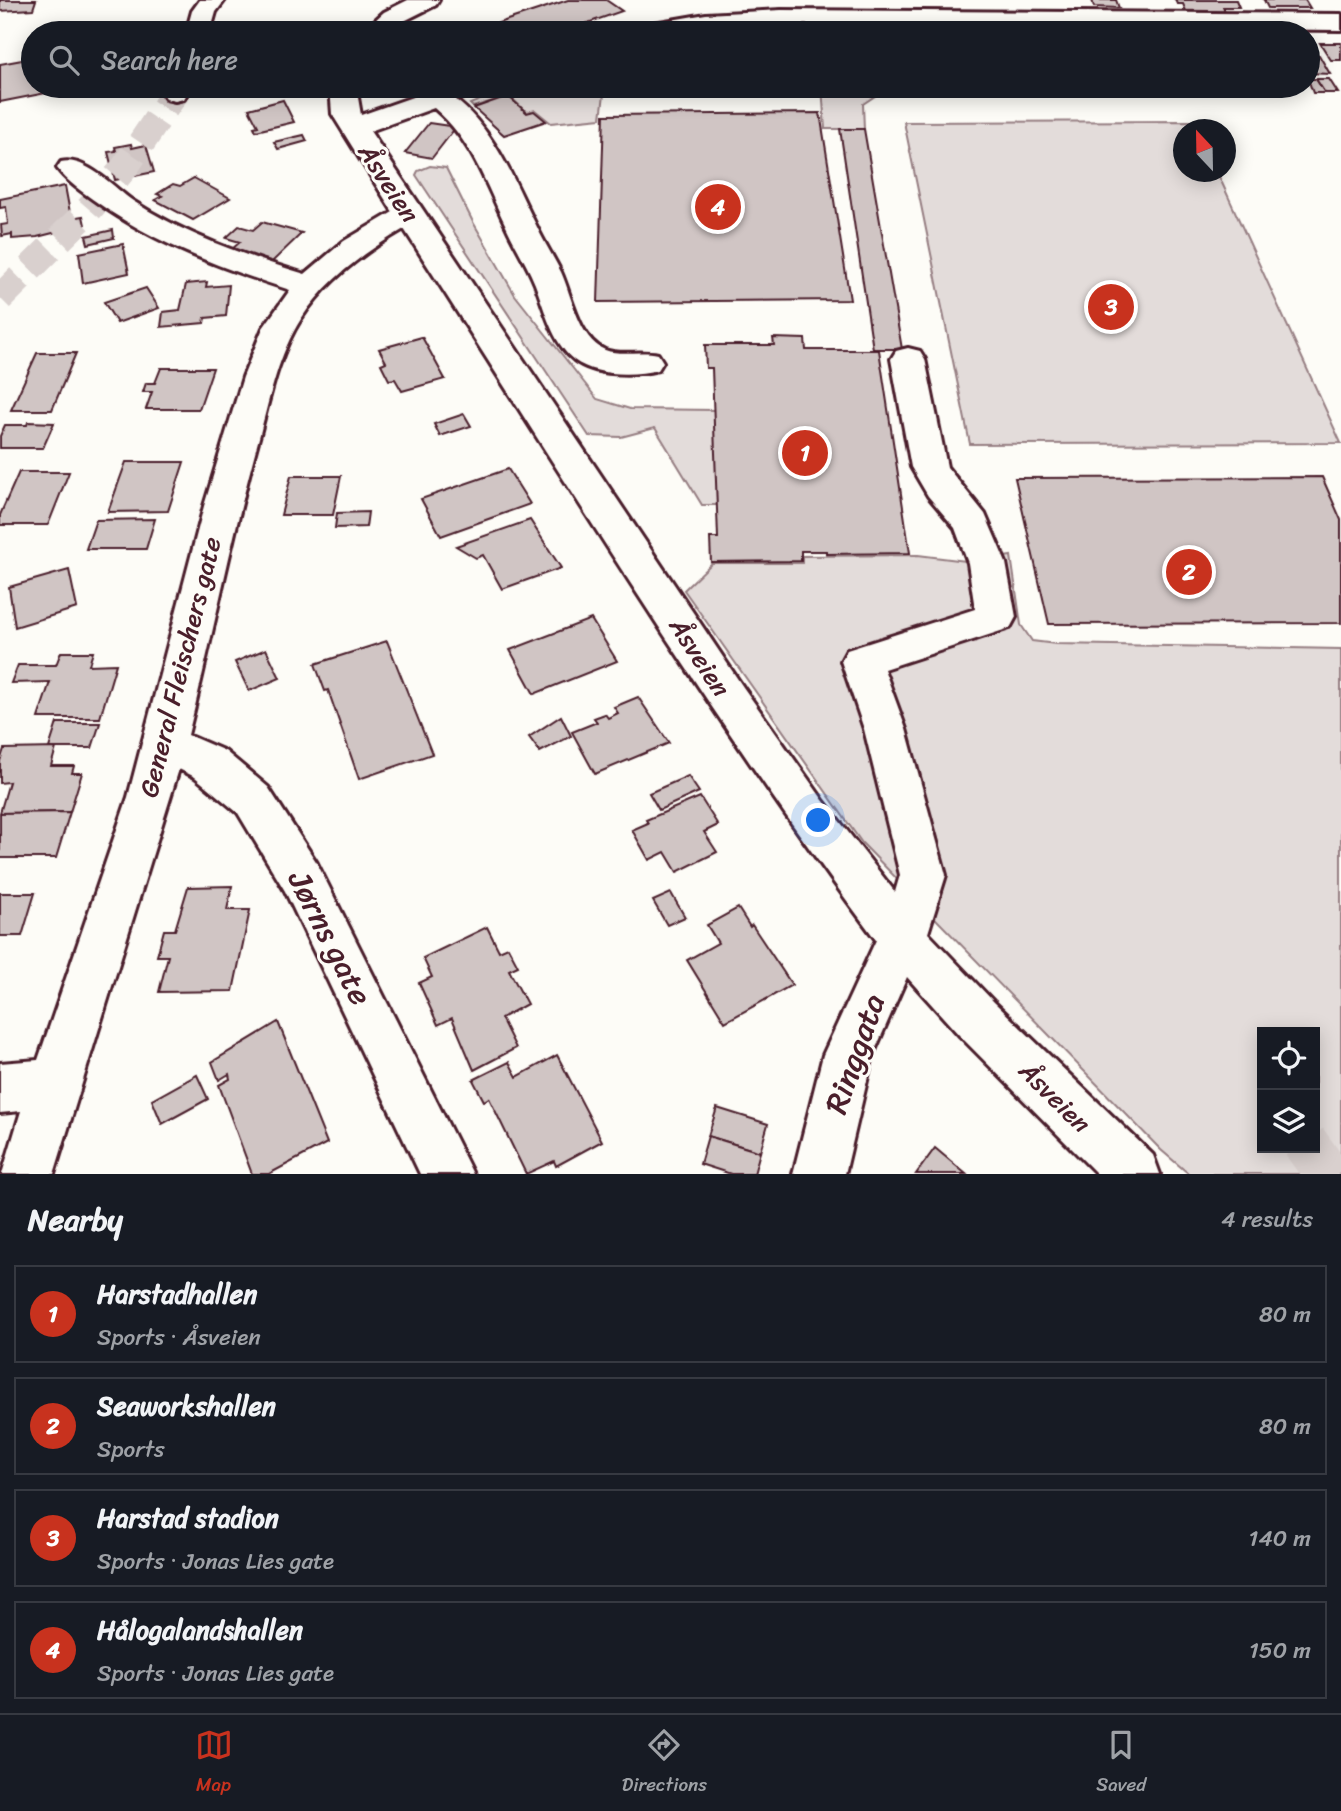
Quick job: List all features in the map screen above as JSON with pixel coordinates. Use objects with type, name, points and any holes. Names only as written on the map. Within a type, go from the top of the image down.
[{"type":"street","points":[[388,21],[427,0]]},
{"type":"street","points":[[693,21],[744,9],[931,18],[1145,11],[1341,22]]},
{"type":"street","name":"Åsveien","points":[[344,98],[346,114],[410,215],[728,699],[807,813],[903,939],[977,1019],[1134,1174]]},
{"type":"street","points":[[354,127],[434,98]]},
{"type":"street","points":[[438,98],[468,125],[484,151],[547,275],[562,317],[578,342],[592,356],[611,361],[646,362]]},
{"type":"street","points":[[71,168],[100,193],[130,213],[194,245],[245,266],[311,286]]},
{"type":"street","name":"General Fleischers gate","points":[[28,1174],[53,1084],[99,957],[165,744],[222,501],[254,394],[279,326],[311,286],[345,255],[378,231],[410,215]]},
{"type":"street","name":"Ringgata","points":[[819,1174],[848,1055],[887,966],[903,939],[923,875],[885,729],[861,661],[996,617],[987,563],[972,523],[940,487],[929,467],[908,359]]},
{"type":"street","name":"Jørns gate","points":[[165,744],[210,764],[253,800],[301,877],[447,1174]]},
{"type":"street","points":[[0,1088],[53,1084]]},
{"type":"shaded area","points":[[485,98],[502,98],[473,107],[470,104]]},
{"type":"shaded area","points":[[511,98],[604,98],[601,118],[551,123],[535,110],[527,112]]},
{"type":"shaded area","points":[[823,98],[872,98],[863,104],[864,129],[825,129]]},
{"type":"shaded area","points":[[1173,121],[1173,182],[1222,182],[1341,443],[970,444],[904,122]]},
{"type":"shaded area","points":[[430,166],[446,168],[515,295],[597,399],[630,409],[716,410],[719,505],[702,505],[655,428],[621,437],[589,436],[416,175],[418,171]]},
{"type":"shaded area","points":[[918,555],[974,562],[1011,556],[1021,625],[1032,641],[1056,644],[1341,649],[1341,1174],[1189,1174],[1161,1150],[862,843],[684,590],[712,563],[802,563],[802,556]]},
{"type":"building","points":[[0,0],[36,0],[33,9],[0,11]]},
{"type":"building","points":[[568,0],[606,0],[622,11],[593,21],[504,21]]},
{"type":"building","points":[[1092,0],[1116,0],[1119,8],[1094,7]]},
{"type":"building","points":[[1175,0],[1236,0],[1239,7],[1223,7],[1225,12],[1186,11],[1183,4],[1177,4]]},
{"type":"building","points":[[1264,0],[1305,0],[1310,8],[1268,8]]},
{"type":"building","points":[[1320,43],[1341,43],[1341,60],[1331,60]]},
{"type":"building","points":[[1320,57],[1330,74],[1320,74]]},
{"type":"building","points":[[21,60],[21,98],[0,102],[0,64]]},
{"type":"building","points":[[1320,79],[1329,79],[1338,93],[1325,93]]},
{"type":"building","points":[[502,98],[510,98],[527,113],[534,111],[546,121],[504,135],[474,108]]},
{"type":"building","points":[[283,100],[294,122],[256,131],[254,127],[258,126],[249,109]]},
{"type":"building","points":[[820,113],[850,300],[598,302],[604,115]]},
{"type":"building","points":[[429,123],[456,127],[432,158],[405,153]]},
{"type":"building","points":[[840,129],[864,129],[902,349],[873,349]]},
{"type":"building","points":[[304,135],[307,141],[278,149],[274,142]]},
{"type":"building","points":[[131,144],[132,148],[146,145],[154,172],[115,180],[108,152],[116,151],[115,147]]},
{"type":"building","points":[[194,178],[230,198],[193,220],[155,200],[162,196],[157,194],[173,184],[180,186]]},
{"type":"building","points":[[65,186],[71,218],[83,216],[85,225],[37,237],[12,239],[12,234],[2,236],[1,225],[8,224],[6,207],[0,208],[0,199]]},
{"type":"building","points":[[262,222],[302,233],[272,262],[231,250],[240,242],[226,238],[239,226],[253,230]]},
{"type":"building","points":[[113,230],[114,238],[88,244],[86,236]]},
{"type":"building","points":[[123,244],[129,273],[83,283],[79,253]]},
{"type":"building","points":[[207,282],[206,287],[229,285],[226,316],[205,318],[204,323],[161,327],[163,312],[180,310],[186,284]]},
{"type":"building","points":[[146,288],[159,308],[117,323],[104,302]]},
{"type":"building","points":[[422,337],[445,379],[402,391],[395,379],[389,380],[381,364],[386,362],[379,349]]},
{"type":"building","points":[[773,338],[805,339],[806,350],[879,350],[910,553],[826,554],[826,551],[801,551],[801,561],[711,562],[710,538],[718,538],[712,368],[706,368],[705,345],[774,345]]},
{"type":"building","points":[[37,353],[76,353],[52,410],[11,410]]},
{"type":"building","points":[[161,368],[213,368],[199,409],[146,409],[152,392],[143,392],[146,383],[155,383]]},
{"type":"building","points":[[464,414],[471,426],[440,436],[434,424]]},
{"type":"building","points":[[28,422],[54,423],[43,448],[0,448],[0,436],[5,425],[27,425]]},
{"type":"building","points":[[126,462],[184,462],[168,511],[108,512]]},
{"type":"building","points":[[508,469],[530,504],[441,536],[421,499]]},
{"type":"building","points":[[19,472],[69,472],[48,525],[0,525],[0,515]]},
{"type":"building","points":[[291,476],[341,476],[333,515],[281,515]]},
{"type":"building","points":[[1322,477],[1341,520],[1341,623],[1049,624],[1015,478]]},
{"type":"building","points":[[368,512],[366,527],[335,528],[337,513]]},
{"type":"building","points":[[155,519],[146,549],[86,549],[96,520]]},
{"type":"building","points":[[530,520],[561,568],[502,589],[483,555],[476,558],[456,546]]},
{"type":"building","points":[[69,570],[77,608],[15,627],[9,587]]},
{"type":"building","points":[[591,619],[617,661],[534,694],[510,650]]},
{"type":"building","points":[[387,641],[432,754],[359,779],[328,690],[325,691],[315,664]]},
{"type":"building","points":[[266,649],[280,678],[249,691],[235,662]]},
{"type":"building","points":[[61,652],[93,652],[89,665],[116,664],[100,718],[38,718],[50,682],[11,683],[18,665],[56,665]]},
{"type":"building","points":[[638,697],[669,743],[595,774],[572,732],[597,722],[594,718],[605,714],[608,718],[618,713],[614,707]]},
{"type":"building","points":[[561,716],[571,736],[540,752],[529,737]]},
{"type":"building","points":[[57,723],[100,723],[92,748],[49,748]]},
{"type":"building","points":[[56,748],[51,766],[74,766],[72,773],[82,773],[70,812],[0,813],[9,782],[0,783],[0,761],[4,749]]},
{"type":"building","points":[[688,776],[699,792],[659,810],[649,793]]},
{"type":"building","points":[[700,797],[718,825],[704,832],[717,852],[677,872],[665,852],[649,860],[632,830],[648,823],[646,820]]},
{"type":"building","points":[[70,812],[56,858],[0,858],[0,813]]},
{"type":"building","points":[[232,886],[227,910],[250,910],[233,991],[159,992],[168,956],[157,956],[164,930],[175,930],[188,887]]},
{"type":"building","points":[[0,893],[35,893],[22,936],[0,936]]},
{"type":"building","points":[[671,893],[685,917],[667,925],[653,901]]},
{"type":"building","points":[[738,908],[792,985],[725,1022],[687,960],[718,943],[707,925]]},
{"type":"building","points":[[487,927],[499,951],[508,947],[518,966],[509,970],[527,1004],[501,1018],[516,1048],[474,1070],[452,1018],[438,1025],[419,983],[432,977],[423,958]]},
{"type":"building","points":[[278,1022],[327,1143],[269,1174],[252,1174],[219,1085],[230,1079],[229,1074],[219,1080],[212,1062]]},
{"type":"building","points":[[557,1055],[602,1141],[556,1166],[554,1161],[526,1174],[489,1098],[484,1101],[473,1080],[509,1062],[517,1077]]},
{"type":"building","points":[[197,1075],[208,1099],[162,1124],[152,1100]]},
{"type":"building","points":[[717,1108],[768,1124],[760,1152],[708,1136]]},
{"type":"building","points":[[708,1136],[760,1152],[754,1174],[731,1174],[700,1164]]},
{"type":"building","points":[[935,1148],[966,1174],[916,1174]]},
{"type":"tunnel","points":[[0,298],[85,214],[125,167],[172,98]]},
{"type":"tunnel","points":[[1299,1174],[1341,1144]]},
{"type":"place","name":"Hålogalandshallen","points":[[718,207]]},
{"type":"place","name":"Harstad stadion","points":[[1111,307]]},
{"type":"place","name":"Harstadhallen","points":[[805,453]]},
{"type":"place","name":"Seaworkshallen","points":[[1189,572]]}]
